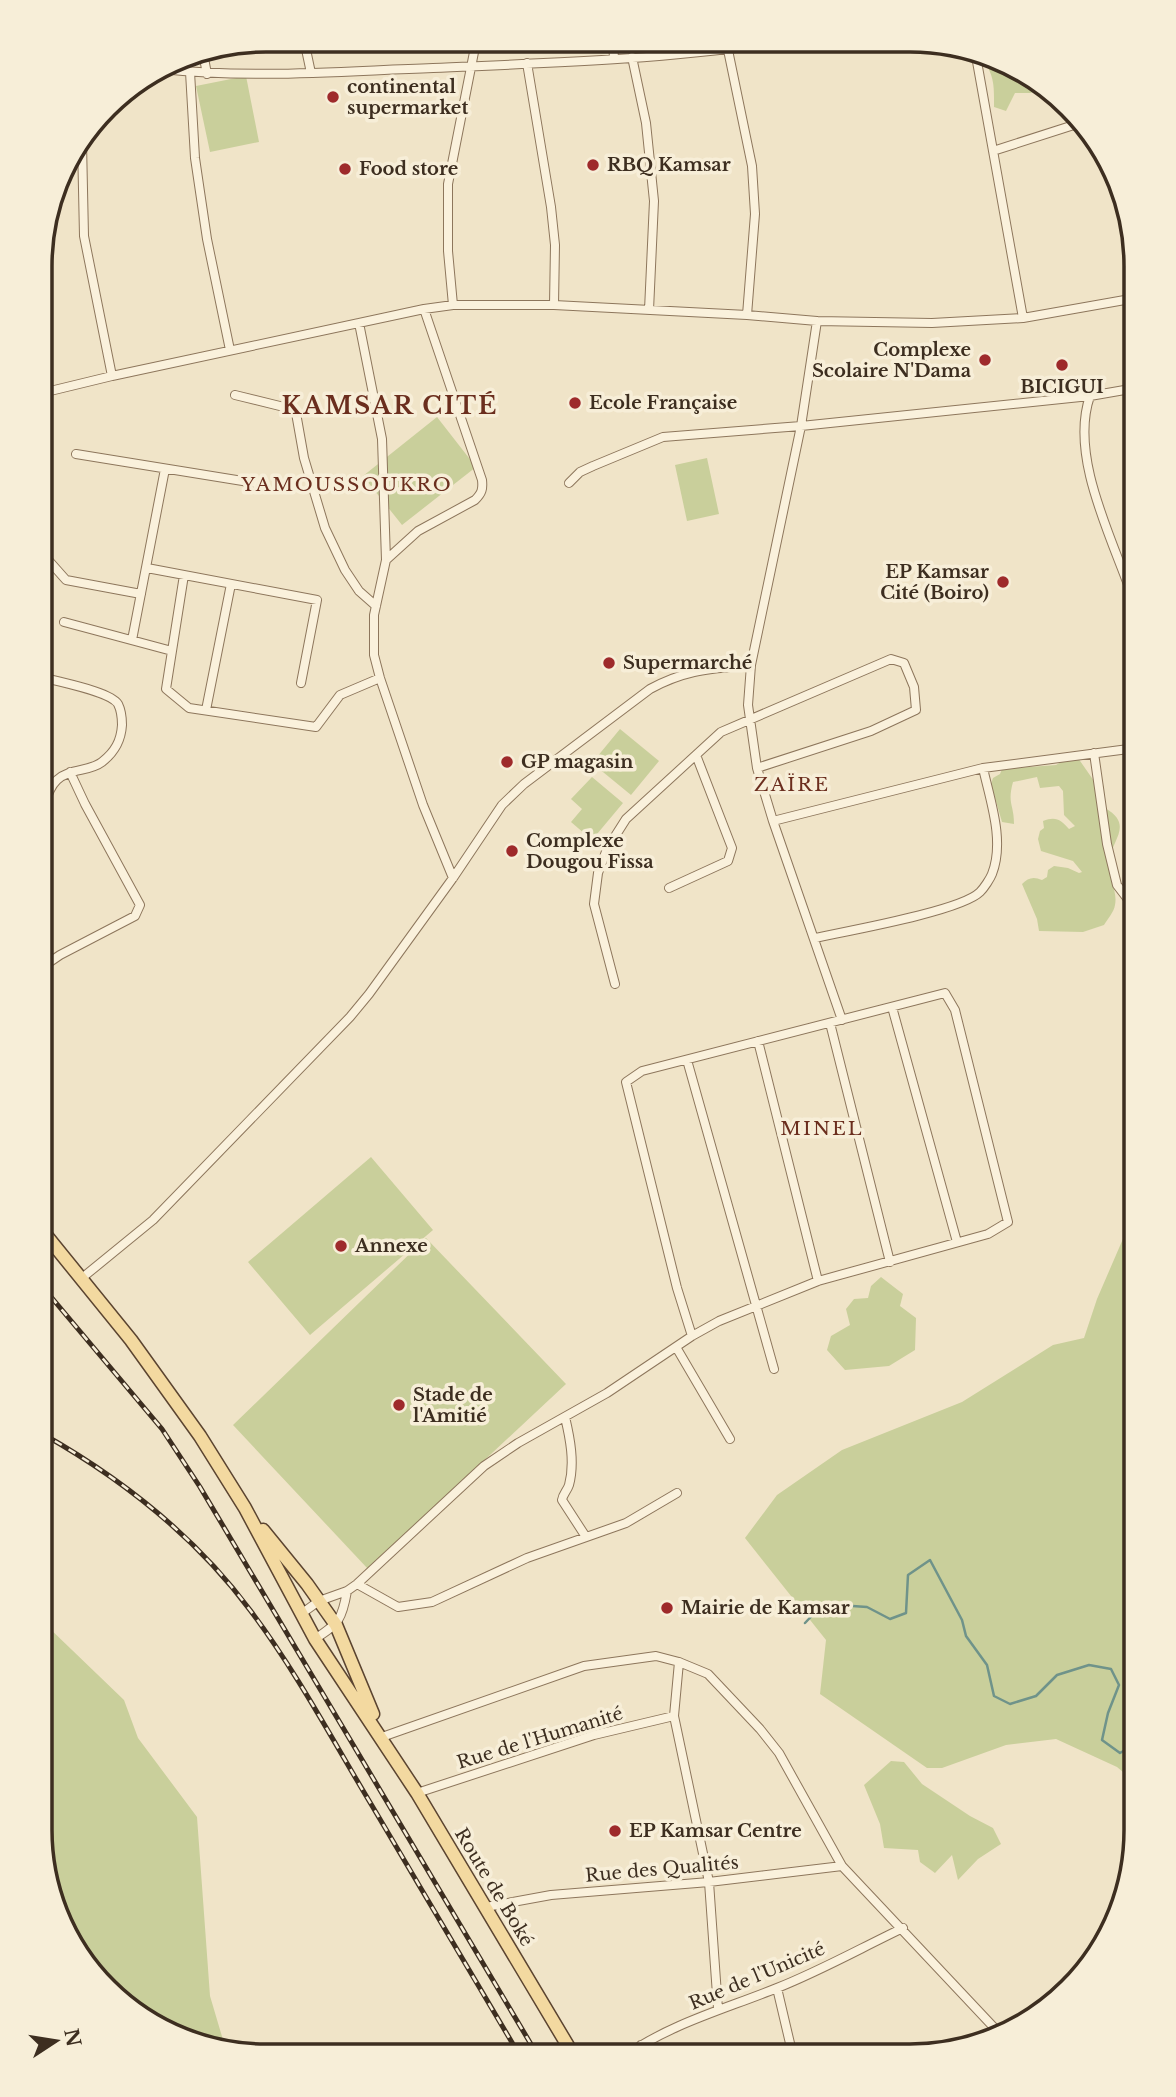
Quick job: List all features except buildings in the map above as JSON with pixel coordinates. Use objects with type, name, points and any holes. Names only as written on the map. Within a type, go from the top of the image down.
[{"type":"main road","points":[[52,1242],[172,1396],[246,1508],[336,1625],[382,1737]]},
{"type":"main road","points":[[246,1508],[315,1639],[382,1737]]},
{"type":"main road","name":"Route de Boké","points":[[382,1737],[567,2044]]},
{"type":"street","points":[[613,52],[614,59]]},
{"type":"street","points":[[181,71],[207,74],[311,73],[614,59],[672,52]]},
{"type":"street","points":[[728,52],[752,166],[755,214],[747,315]]},
{"type":"street","points":[[307,53],[311,73]]},
{"type":"street","points":[[453,305],[448,251],[448,184],[475,53]]},
{"type":"street","points":[[632,57],[646,123],[654,201],[649,310]]},
{"type":"street","points":[[205,62],[207,74]]},
{"type":"street","points":[[527,63],[551,207],[555,245],[554,305]]},
{"type":"street","points":[[977,64],[1023,318]]},
{"type":"street","points":[[190,72],[195,158],[207,239],[230,350]]},
{"type":"street","points":[[993,151],[1071,126]]},
{"type":"street","points":[[80,162],[84,236],[112,376]]},
{"type":"street","points":[[52,391],[230,350],[453,305],[554,305],[817,321],[932,323],[1023,318],[1124,300]]},
{"type":"street","points":[[386,561],[418,531],[475,500],[483,488],[424,309]]},
{"type":"street","points":[[817,321],[801,426],[751,665],[750,719],[757,768],[773,821],[842,1020]]},
{"type":"street","points":[[359,323],[382,439],[386,561],[374,615],[374,655],[423,805],[453,878]]},
{"type":"street","points":[[569,483],[580,472],[663,437],[801,426],[1090,396],[1124,390]]},
{"type":"street","points":[[234,395],[296,413],[304,458],[325,528],[345,570],[359,591],[376,606]]},
{"type":"street","points":[[1090,396],[1084,414],[1083,437],[1091,481],[1124,573]]},
{"type":"street","points":[[76,454],[255,482]]},
{"type":"street","points":[[132,640],[165,469]]},
{"type":"street","points":[[52,564],[66,580],[141,594]]},
{"type":"street","points":[[147,568],[317,600],[301,683]]},
{"type":"street","points":[[184,575],[166,689],[189,708],[316,727],[340,695],[380,678]]},
{"type":"street","points":[[206,710],[231,584]]},
{"type":"street","points":[[64,622],[172,651]]},
{"type":"street","points":[[615,984],[594,904],[598,873],[607,849],[626,819],[721,732],[891,660],[904,663],[914,687],[916,710],[872,731],[757,768]]},
{"type":"street","points":[[82,1278],[153,1220],[350,1017],[453,878],[502,805],[524,784],[650,689],[670,678],[693,670],[751,665]]},
{"type":"street","points":[[52,680],[103,694],[118,704],[122,716],[120,742],[116,749],[95,766],[70,772],[55,781],[52,788]]},
{"type":"street","points":[[773,821],[983,768],[1124,749]]},
{"type":"street","points":[[1094,753],[1107,844],[1117,884],[1124,893]]},
{"type":"street","points":[[669,888],[728,861],[732,848],[696,755]]},
{"type":"street","points":[[815,938],[951,906],[980,892],[992,873],[996,852],[995,825],[983,768]]},
{"type":"street","points":[[52,961],[135,916],[140,905],[70,772]]},
{"type":"street","points":[[301,1614],[319,1601],[357,1584],[484,1466],[607,1393],[719,1321],[818,1281],[988,1234],[1008,1222],[955,1010],[945,993],[642,1071],[626,1082],[677,1288],[692,1336]]},
{"type":"street","points":[[892,1007],[957,1242]]},
{"type":"street","points":[[831,1023],[890,1262]]},
{"type":"street","points":[[758,1041],[818,1281]]},
{"type":"street","points":[[687,1060],[774,1369]]},
{"type":"street","points":[[676,1347],[730,1439]]},
{"type":"street","points":[[565,1417],[571,1442],[571,1463],[569,1487],[562,1500],[586,1537]]},
{"type":"street","points":[[357,1584],[398,1607],[432,1602],[527,1558],[625,1524],[677,1493]]},
{"type":"street","points":[[315,1639],[336,1625],[346,1591]]},
{"type":"street","points":[[382,1737],[584,1666],[656,1656],[708,1674],[760,1728],[779,1753],[842,1866],[993,2027]]},
{"type":"street","points":[[679,1662],[674,1716],[709,1882],[718,2009]]},
{"type":"street","name":"Rue de l'Humanité","points":[[417,1793],[594,1735],[674,1716]]},
{"type":"street","name":"Rue des Qualités","points":[[486,1908],[551,1895],[709,1882],[842,1866]]},
{"type":"street","name":"Rue de l'Unicité","points":[[643,2044],[718,2009],[778,1988],[903,1928]]},
{"type":"street","points":[[778,1988],[790,2044]]},
{"type":"green space","points":[[988,68],[1032,92],[1015,93],[1006,111],[994,107],[992,77]]},
{"type":"green space","points":[[246,76],[259,142],[210,152],[196,86]]},
{"type":"green space","points":[[437,417],[476,467],[402,525],[363,476]]},
{"type":"green space","points":[[707,458],[719,514],[687,521],[675,465]]},
{"type":"green space","points":[[620,729],[659,761],[631,795],[592,763]]},
{"type":"green space","points":[[1068,758],[1078,758],[1094,781],[1101,781],[1105,808],[1114,814],[1120,826],[1109,861],[1115,905],[1104,925],[1083,932],[1039,931],[1037,919],[1022,884],[1031,878],[1042,880],[1054,866],[1082,872],[1073,861],[1041,851],[1038,839],[1044,828],[1043,821],[1058,820],[1069,829],[1075,826],[1064,815],[1063,791],[1059,786],[1040,788],[1037,777],[1013,782],[1011,800],[1014,824],[1002,822],[991,784],[1002,769],[1056,765]]},
{"type":"green space","points":[[592,777],[623,803],[592,840],[571,822],[582,809],[571,799]]},
{"type":"green space","name":"Annexe","points":[[371,1157],[433,1230],[310,1335],[248,1262]]},
{"type":"green space","name":"Stade de l'Amitié","points":[[426,1238],[566,1384],[368,1569],[233,1425]]},
{"type":"green space","points":[[1123,1238],[1123,1772],[1056,1739],[1006,1745],[942,1768],[927,1768],[820,1694],[826,1640],[745,1538],[777,1495],[842,1450],[962,1402],[1053,1345],[1084,1338],[1097,1299]]},
{"type":"green space","points":[[881,1277],[903,1294],[900,1306],[916,1318],[915,1350],[889,1366],[845,1370],[827,1350],[831,1336],[850,1325],[846,1309],[854,1299],[868,1298],[871,1286]]},
{"type":"green space","points":[[52,1631],[124,1700],[138,1738],[197,1817],[210,1996],[223,2040],[185,2028],[136,2000],[106,1972],[75,1925],[64,1899],[54,1858]]},
{"type":"green space","points":[[891,1761],[904,1762],[922,1784],[993,1828],[1001,1844],[978,1859],[958,1880],[952,1855],[935,1873],[920,1862],[918,1850],[884,1848],[880,1824],[864,1785]]},
{"type":"waterway","points":[[805,1623],[823,1604],[867,1607],[890,1619],[906,1613],[908,1575],[930,1560],[962,1620],[966,1636],[987,1665],[994,1696],[1010,1704],[1036,1696],[1057,1675],[1089,1665],[1111,1669],[1119,1685],[1108,1713],[1102,1740],[1120,1753],[1123,1751]]},
{"type":"railway","points":[[52,1298],[162,1429],[200,1487],[531,2044]]},
{"type":"railway","points":[[52,1439],[128,1489],[181,1533],[229,1583],[250,1610],[313,1706],[513,2044]]},
{"type":"place","name":"continental supermarket","points":[[333,97]]},
{"type":"place","name":"RBQ Kamsar","points":[[593,165]]},
{"type":"place","name":"Food store","points":[[345,169]]},
{"type":"place","name":"Complexe Scolaire N'Dama","points":[[985,360]]},
{"type":"place","name":"BICIGUI","points":[[1062,365]]},
{"type":"place","name":"Ecole Française","points":[[575,403]]},
{"type":"place","name":"EP Kamsar Cité (Boiro)","points":[[1003,582]]},
{"type":"place","name":"Supermarché","points":[[609,663]]},
{"type":"place","name":"GP magasin","points":[[507,762]]},
{"type":"place","name":"Complexe Dougou Fissa","points":[[512,851]]},
{"type":"place","name":"Annexe","points":[[341,1246]]},
{"type":"place","name":"Stade de l'Amitié","points":[[399,1405]]},
{"type":"place","name":"Mairie de Kamsar","points":[[667,1608]]},
{"type":"place","name":"EP Kamsar Centre","points":[[615,1831]]},
{"type":"district","name":"KAMSAR CITÉ","points":[[390,406]]},
{"type":"district","name":"YAMOUSSOUKRO","points":[[347,484]]},
{"type":"district","name":"ZAÏRE","points":[[792,784]]},
{"type":"district","name":"MINEL","points":[[822,1128]]}]
